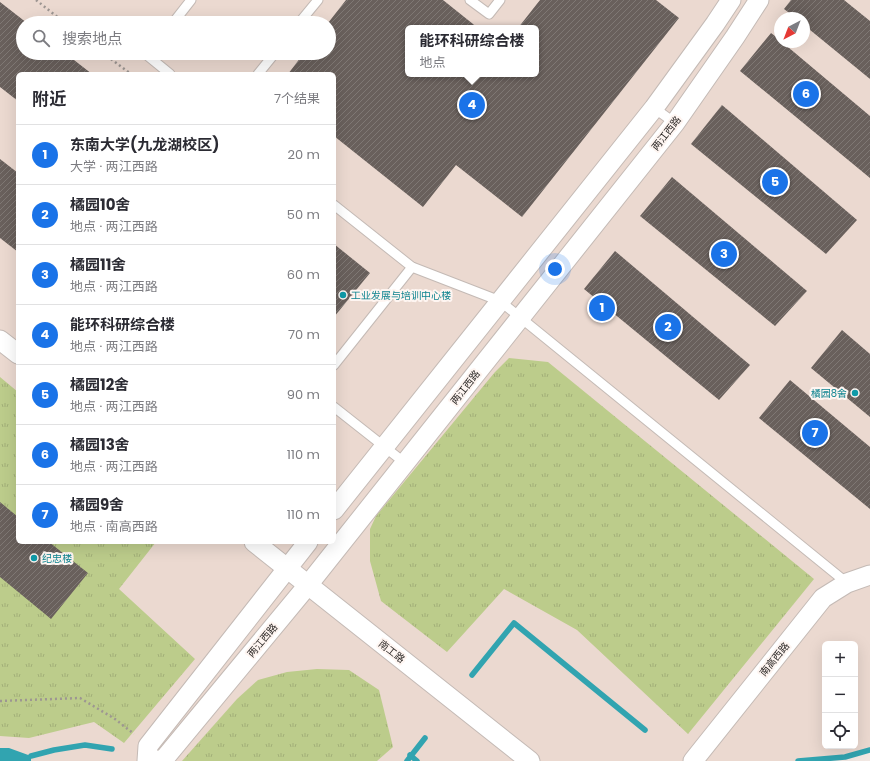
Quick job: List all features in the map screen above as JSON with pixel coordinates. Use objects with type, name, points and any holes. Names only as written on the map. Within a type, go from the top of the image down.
[{"type":"street","points":[[336,507],[654,108],[731,0]]},
{"type":"street","name":"两江西路","points":[[150,756],[164,759],[308,585],[674,123],[736,37],[759,0]]},
{"type":"street","points":[[0,340],[16,352]]},
{"type":"street","name":"南工路","points":[[257,544],[530,761]]},
{"type":"street","points":[[150,756],[287,568],[306,544]]},
{"type":"street","name":"南高西路","points":[[692,761],[823,598],[847,583],[870,575]]},
{"type":"lane","points":[[178,16],[191,0]]},
{"type":"lane","points":[[305,16],[318,0]]},
{"type":"lane","points":[[470,0],[489,14],[500,0]]},
{"type":"lane","points":[[153,60],[168,72]]},
{"type":"lane","points":[[260,72],[269,60]]},
{"type":"lane","points":[[654,108],[674,123]]},
{"type":"lane","points":[[336,206],[412,267],[500,301],[847,583]]},
{"type":"lane","points":[[336,362],[412,267]]},
{"type":"lane","points":[[336,409],[405,463]]},
{"type":"path","points":[[36,0],[56,16]]},
{"type":"path","points":[[112,60],[128,72]]},
{"type":"path","points":[[0,701],[80,698],[115,718],[150,756]]},
{"type":"shaded area","points":[[0,0],[870,0],[870,750],[845,757],[812,761],[0,761]]},
{"type":"green space","points":[[509,358],[548,362],[814,579],[688,734],[577,630],[504,589],[447,652],[381,601],[370,561],[370,529],[376,516],[495,372]]},
{"type":"green space","points":[[0,377],[16,390],[16,544],[154,544],[119,589],[195,659],[124,743],[94,722],[29,738],[0,736]]},
{"type":"green space","points":[[317,669],[349,670],[379,690],[393,747],[377,761],[182,761],[237,699],[258,680],[287,672]]},
{"type":"water","points":[[0,748],[9,748],[31,756],[31,761],[0,761]]},
{"type":"building","points":[[346,0],[443,0],[474,25],[405,25],[405,77],[539,77],[539,25],[520,25],[540,0],[656,0],[679,18],[522,217],[456,165],[423,207],[336,138],[336,72],[290,72],[299,60],[336,60],[336,16],[333,16]]},
{"type":"building","points":[[791,0],[844,0],[870,21],[870,79],[810,30],[810,12],[788,12],[784,9]]},
{"type":"building","points":[[0,2],[18,16],[16,16],[16,60],[74,60],[89,72],[16,72],[16,99],[0,87]]},
{"type":"building","points":[[771,33],[774,35],[774,48],[789,48],[870,116],[870,178],[740,71]]},
{"type":"building","points":[[722,105],[857,220],[826,254],[691,144]]},
{"type":"building","points":[[0,159],[16,171],[16,250],[0,238]]},
{"type":"building","points":[[672,177],[807,291],[775,326],[640,216]]},
{"type":"building","name":"工业发展与培训中心楼","points":[[336,246],[370,273],[336,315]]},
{"type":"building","points":[[615,251],[750,365],[719,400],[584,289]]},
{"type":"building","name":"橘园8舍","points":[[842,330],[870,354],[870,417],[811,368]]},
{"type":"building","points":[[790,380],[870,447],[870,509],[759,418]]},
{"type":"building","name":"纪忠楼","points":[[0,502],[16,515],[16,544],[52,544],[88,573],[51,619],[0,577]]},
{"type":"waterway","points":[[472,675],[514,623],[645,730]]},
{"type":"waterway","points":[[407,761],[425,738]]},
{"type":"waterway","points":[[31,756],[54,750],[85,745],[112,749]]},
{"type":"waterway","points":[[798,761],[845,757],[870,750]]},
{"type":"waterway","points":[[410,755],[417,761]]},
{"type":"place","name":"橘园13舍","points":[[806,94]]},
{"type":"place","name":"能环科研综合楼","points":[[472,105]]},
{"type":"place","name":"橘园12舍","points":[[775,182]]},
{"type":"place","name":"橘园11舍","points":[[724,254]]},
{"type":"place","name":"工业发展与培训中心楼","points":[[343,295]]},
{"type":"place","name":"东南大学(九龙湖校区)","points":[[602,308]]},
{"type":"place","name":"橘园10舍","points":[[668,327]]},
{"type":"place","name":"橘园8舍","points":[[855,393]]},
{"type":"place","name":"橘园9舍","points":[[815,433]]},
{"type":"place","name":"纪忠楼","points":[[34,558]]}]
